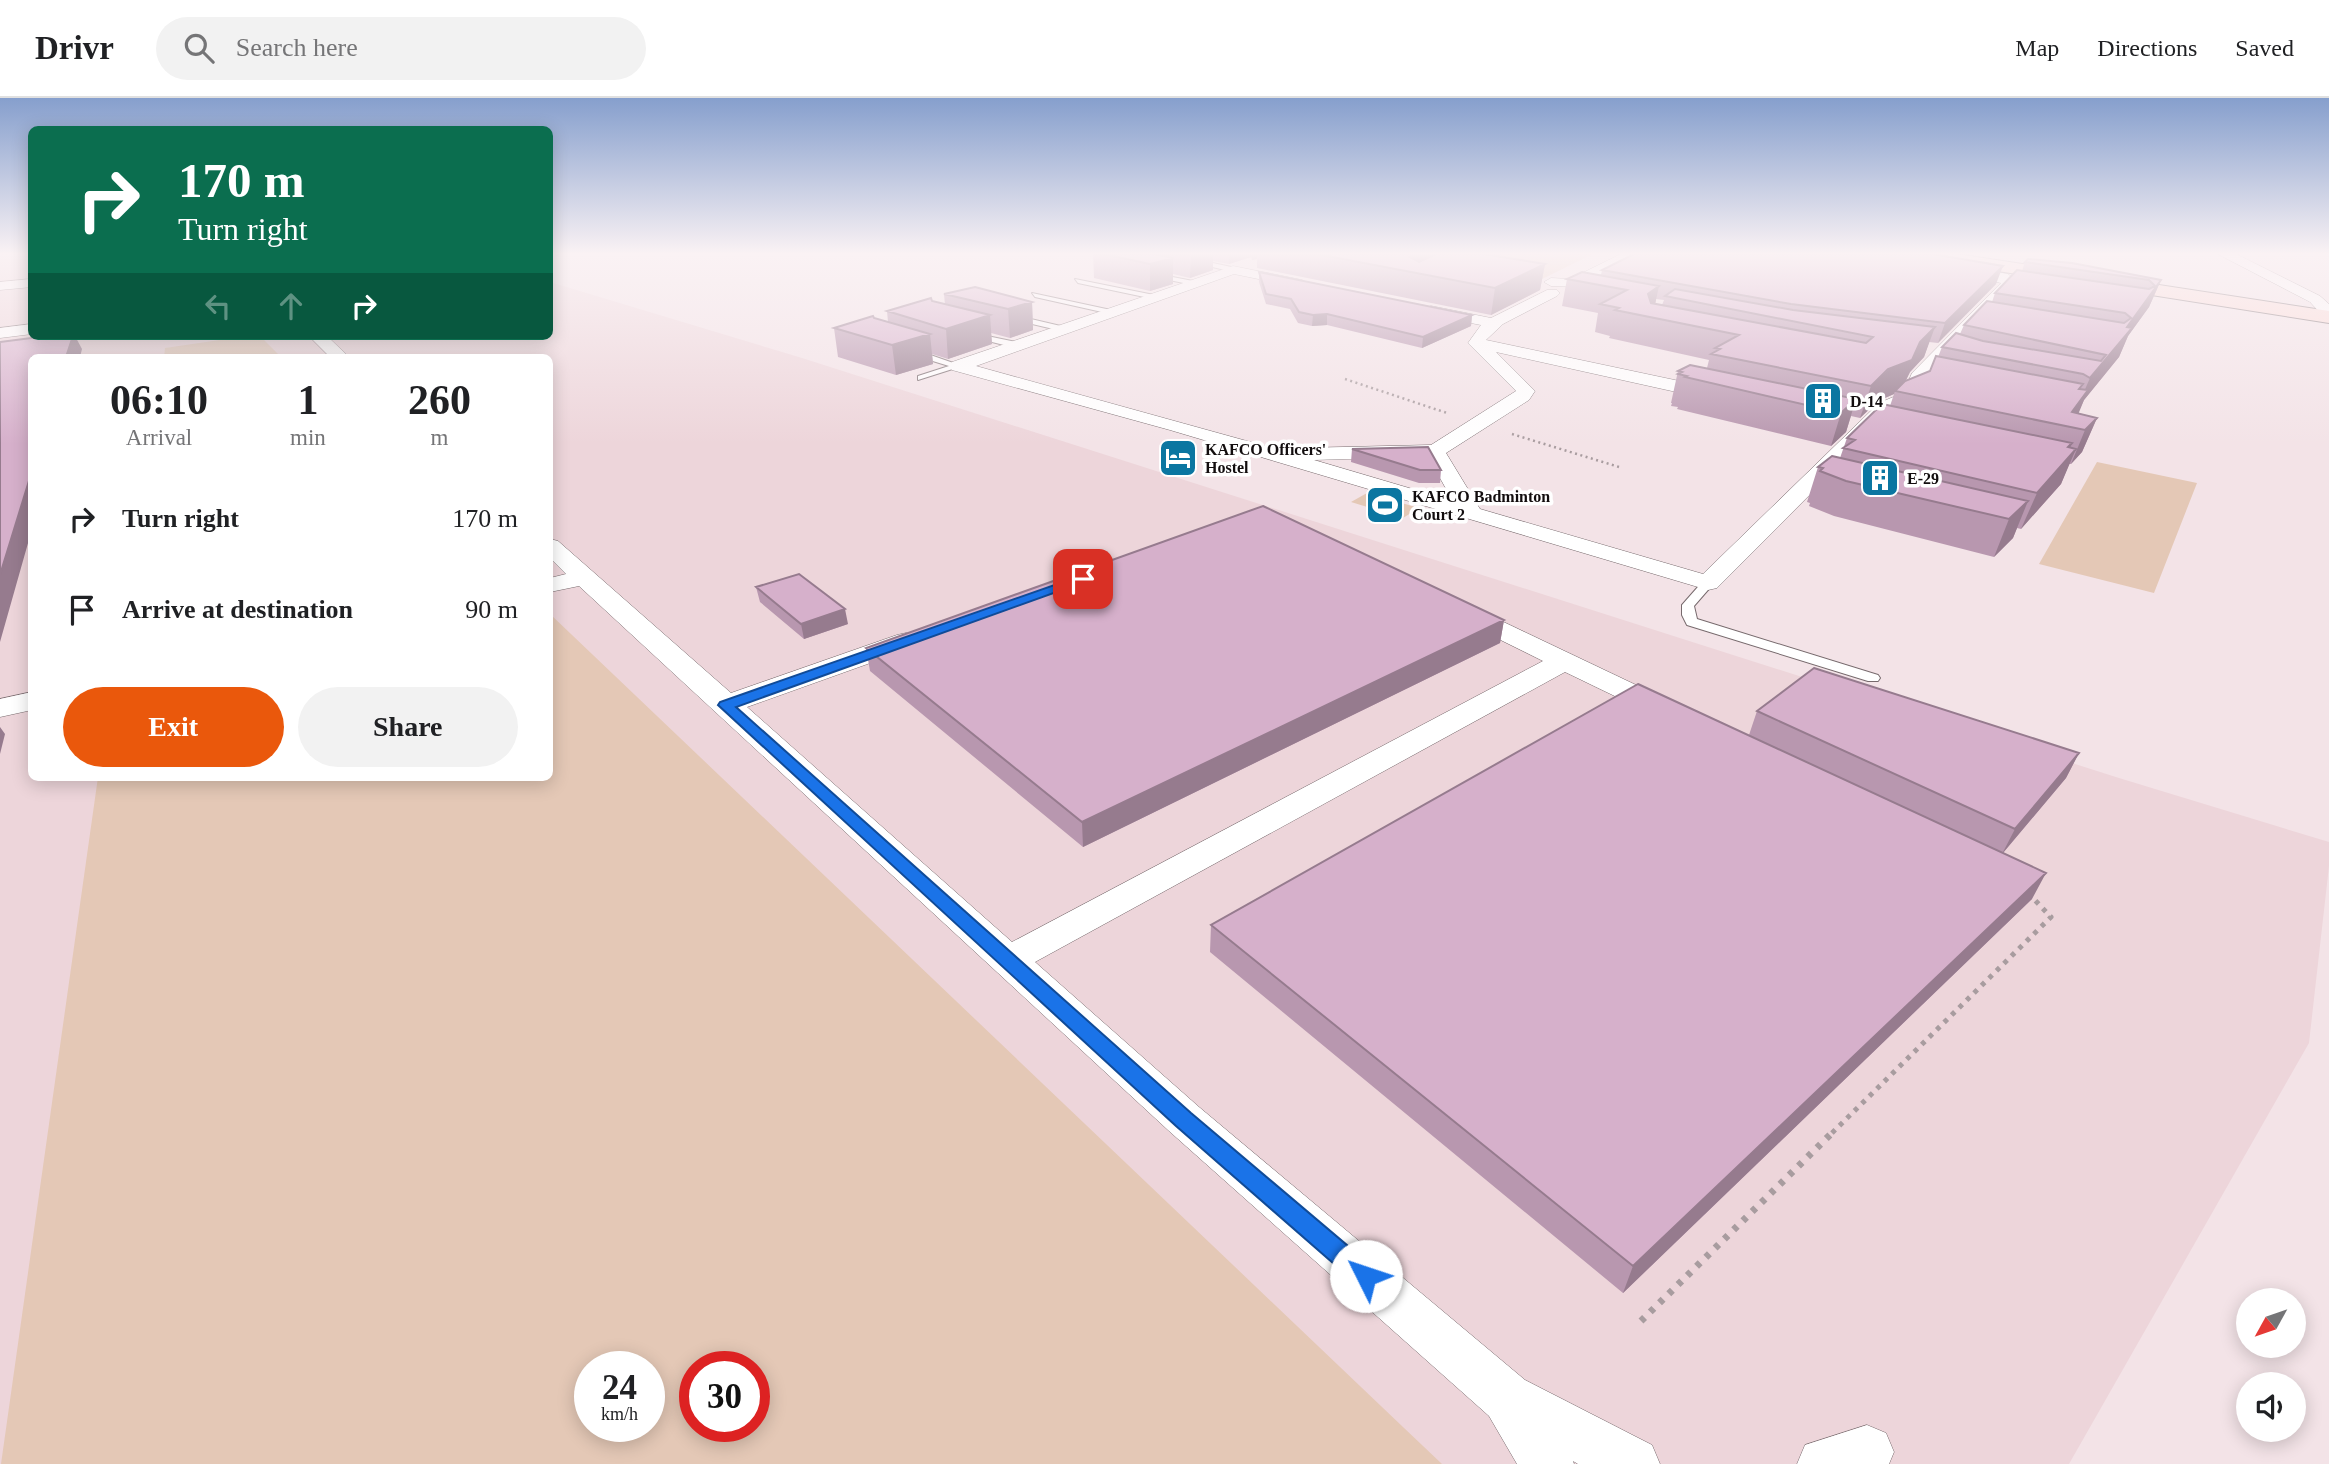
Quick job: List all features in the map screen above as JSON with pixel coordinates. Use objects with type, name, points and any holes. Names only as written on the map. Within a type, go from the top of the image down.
[{"type":"street","points":[[958,366],[1100,316]]},
{"type":"street","points":[[1458,316],[1493,323]]},
{"type":"street","points":[[1476,343],[1479,334],[1493,323],[1509,316]]},
{"type":"street","points":[[958,366],[1708,583],[1817,484],[1886,407],[1911,396],[1944,355],[1985,316]]},
{"type":"street","points":[[0,323],[28,320]]},
{"type":"street","points":[[0,333],[28,330]]},
{"type":"street","points":[[321,340],[337,354]]},
{"type":"street","points":[[1476,343],[1731,398]]},
{"type":"street","points":[[1273,455],[1435,451],[1525,391],[1476,343]]},
{"type":"street","points":[[1919,347],[1944,355]]},
{"type":"street","points":[[1840,421],[1894,433]]},
{"type":"street","points":[[1435,451],[1473,515]]},
{"type":"street","points":[[553,552],[567,581],[726,705],[1184,1119],[1507,1398],[1633,1464]]},
{"type":"street","points":[[1443,603],[1688,720]]},
{"type":"street","points":[[726,705],[934,631]]},
{"type":"street","points":[[1008,960],[1564,661]]},
{"type":"street","points":[[0,708],[28,702]]},
{"type":"street","points":[[1507,1398],[1547,1464]]},
{"type":"lane","points":[[1011,316],[1062,329]]},
{"type":"lane","points":[[965,332],[1016,345]]},
{"type":"lane","points":[[908,351],[958,366]]},
{"type":"lane","points":[[921,378],[958,366]]},
{"type":"lane","points":[[1708,583],[1688,605],[1688,615],[1692,622],[1873,678]]},
{"type":"path","points":[[1345,379],[1619,467]]},
{"type":"path","points":[[1641,1321],[2051,917],[2020,884]]},
{"type":"shaded area","points":[[0,316],[28,316],[28,340],[553,340],[553,316],[662,316],[802,358],[2119,778],[2329,842],[2329,866],[2309,1043],[2069,1464],[0,1464]]},
{"type":"shaded area","points":[[220,340],[264,340],[278,354],[164,354],[165,348]]},
{"type":"shaded area","points":[[2097,462],[2197,483],[2154,593],[2039,564]]},
{"type":"shaded area","name":"KAFCO Badminton Court 2","points":[[1367,493],[1419,508],[1403,518],[1351,502]]},
{"type":"shaded area","points":[[553,617],[1442,1464],[1,1464],[97,781],[553,781]]},
{"type":"building","points":[[873,316],[930,334],[892,345],[834,328]]},
{"type":"building","points":[[903,316],[988,316],[946,329]]},
{"type":"building","points":[[1334,316],[1470,316],[1423,337]]},
{"type":"building","points":[[1644,316],[1720,316],[1866,343],[1873,337],[1765,316],[1841,316],[1935,327],[1920,342],[1912,360],[1888,369],[1871,386],[1711,354],[1720,349],[1715,348],[1739,335]]},
{"type":"building","points":[[1886,316],[1952,316],[1945,323]]},
{"type":"building","points":[[1973,316],[2079,316],[2124,323],[2131,318],[2128,316],[2135,316],[2127,327],[2132,328],[2090,378],[2083,374],[1942,347],[1956,333],[1983,341],[2101,361],[2106,355],[1964,325]]},
{"type":"building","points":[[28,338],[72,340],[67,354],[28,354],[28,484],[0,575],[0,342]]},
{"type":"building","points":[[1936,356],[2083,384],[2079,389],[2088,390],[2072,412],[2097,418],[2085,430],[1895,391],[1905,381],[1930,371]]},
{"type":"building","points":[[1690,365],[1856,399],[1841,413],[1678,374],[1682,372],[1678,371]]},
{"type":"building","points":[[1882,404],[2072,443],[2068,447],[2076,449],[2037,493],[1843,448],[1855,440],[1847,438]]},
{"type":"building","points":[[1428,447],[1441,470],[1420,470],[1352,449]]},
{"type":"building","points":[[1832,456],[2028,501],[2009,519],[1846,481],[1820,471],[1823,468],[1818,467]]},
{"type":"building","points":[[1263,506],[1504,620],[1082,822],[866,648]]},
{"type":"building","points":[[799,574],[845,609],[801,624],[756,587]]},
{"type":"building","points":[[1814,668],[2079,753],[2015,829],[1757,711]]},
{"type":"building","points":[[1638,684],[2046,873],[1633,1266],[1211,925]]},
{"type":"place","name":"D-14","points":[[1823,401]]},
{"type":"place","name":"KAFCO Officers' Hostel","points":[[1178,458]]},
{"type":"place","name":"E-29","points":[[1880,478]]},
{"type":"place","name":"KAFCO Badminton Court 2","points":[[1385,505]]},
{"type":"route","points":[[1083,579],[726,705],[1184,1119],[1366,1276]]}]
